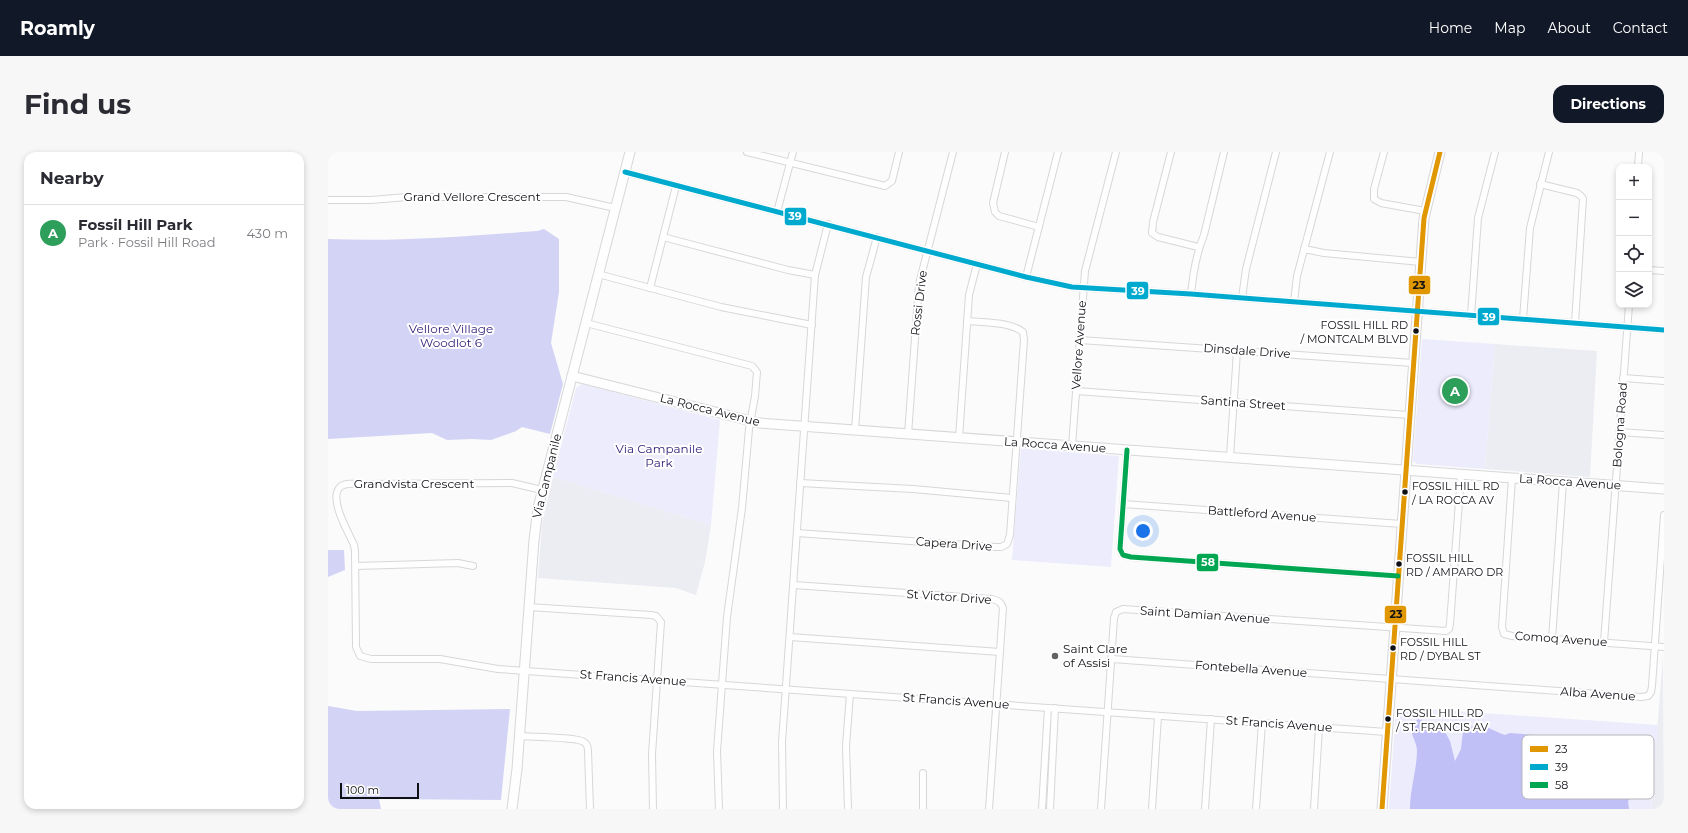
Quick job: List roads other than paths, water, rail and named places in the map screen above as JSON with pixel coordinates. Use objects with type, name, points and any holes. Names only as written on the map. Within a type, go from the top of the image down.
[{"type":"street","name":"Via Campanile","points":[[512,809],[520,736],[535,524],[542,490],[630,152]]},
{"type":"street","points":[[747,152],[885,186],[892,181],[899,152]]},
{"type":"street","points":[[777,212],[793,152]]},
{"type":"street","name":"Rossi Drive","points":[[908,434],[919,284],[953,152]]},
{"type":"street","points":[[1006,152],[993,203],[995,212],[999,216],[1039,227]]},
{"type":"street","points":[[1026,277],[1058,152]]},
{"type":"street","name":"Vellore Avenue","points":[[1072,446],[1085,271],[1116,152]]},
{"type":"street","points":[[1171,152],[1153,222],[1152,233],[1158,237],[1198,248]]},
{"type":"street","points":[[1191,294],[1198,248],[1204,235],[1224,152]]},
{"type":"street","points":[[1242,298],[1246,269],[1276,152]]},
{"type":"street","points":[[1294,302],[1296,281],[1330,152]]},
{"type":"street","points":[[1384,152],[1374,189],[1374,199],[1381,203],[1425,211]]},
{"type":"street","points":[[1382,809],[1420,262],[1425,211],[1440,152]]},
{"type":"street","points":[[1471,316],[1478,218],[1495,152]]},
{"type":"street","points":[[1523,319],[1530,228],[1549,152]]},
{"type":"street","points":[[1638,164],[1639,152]]},
{"type":"street","points":[[625,172],[1059,285],[1664,330]]},
{"type":"street","points":[[1540,184],[1577,193],[1583,199],[1574,323]]},
{"type":"street","points":[[650,288],[676,186]]},
{"type":"street","name":"Grand Vellore Crescent","points":[[328,200],[372,200],[407,197],[566,197],[615,208]]},
{"type":"street","points":[[783,809],[782,756],[786,689],[815,275],[828,224]]},
{"type":"street","points":[[663,237],[788,270],[815,275]]},
{"type":"street","points":[[855,430],[866,277],[877,237]]},
{"type":"street","points":[[1304,249],[1324,253],[1420,262]]},
{"type":"street","points":[[958,438],[970,290],[977,264]]},
{"type":"street","points":[[1652,270],[1664,271]]},
{"type":"street","points":[[598,274],[721,307],[812,325]]},
{"type":"street","name":"Bologna Road","points":[[1604,642],[1629,308]]},
{"type":"street","name":"Capera Drive","points":[[797,533],[1001,547],[1005,546],[1009,540],[1023,332],[1017,328],[996,323],[967,321]]},
{"type":"street","points":[[586,323],[752,366],[757,372],[755,396],[750,421],[742,508],[727,617],[717,751],[718,809]]},
{"type":"street","name":"Dinsdale Drive","points":[[1080,340],[1413,363]]},
{"type":"street","points":[[1230,458],[1237,351]]},
{"type":"street","name":"La Rocca Avenue","points":[[572,376],[750,421],[805,427],[1664,489]]},
{"type":"street","points":[[1623,378],[1664,381]]},
{"type":"street","name":"Santina Street","points":[[1076,391],[1410,415]]},
{"type":"street","points":[[1619,432],[1664,435]]},
{"type":"street","points":[[1127,450],[1120,550],[1123,554],[1131,557],[1398,576]]},
{"type":"street","name":"Saint Damian Avenue","points":[[1101,809],[1114,618],[1116,612],[1123,609],[1442,632],[1448,629],[1461,474]]},
{"type":"street","name":"Comoq Avenue","points":[[1512,478],[1502,630],[1507,635],[1664,647]]},
{"type":"street","points":[[1552,639],[1563,482]]},
{"type":"street","name":"Grandvista Crescent","points":[[525,670],[490,668],[440,659],[371,659],[360,656],[356,647],[356,566],[354,545],[343,523],[336,503],[338,490],[340,486],[344,484],[512,483],[542,490]]},
{"type":"street","points":[[800,483],[913,489],[1012,498]]},
{"type":"street","name":"Battleford Avenue","points":[[1123,504],[1402,524]]},
{"type":"street","name":"Alba Avenue","points":[[1391,679],[1641,697],[1648,696],[1651,692],[1654,646],[1661,595],[1664,515]]},
{"type":"street","points":[[356,566],[458,563],[474,566]]},
{"type":"street","name":"St Victor Drive","points":[[794,585],[999,601],[1003,608],[989,809]]},
{"type":"street","points":[[529,607],[656,616],[661,622],[652,754],[653,809]]},
{"type":"street","points":[[790,637],[1000,652]]},
{"type":"street","name":"Fontebella Avenue","points":[[1112,659],[1391,679]]},
{"type":"street","name":"St Francis Avenue","points":[[525,670],[1387,732]]},
{"type":"street","points":[[848,809],[846,746],[850,694]]},
{"type":"street","points":[[1042,809],[1048,708]]},
{"type":"street","points":[[1050,809],[1055,708]]},
{"type":"street","points":[[1152,809],[1158,716]]},
{"type":"street","points":[[1205,809],[1211,719]]},
{"type":"street","points":[[1256,809],[1262,723]]},
{"type":"street","points":[[1314,809],[1319,727]]},
{"type":"street","points":[[520,736],[580,740],[588,746],[590,809]]},
{"type":"street","points":[[923,773],[923,809]]},
{"type":"place","name":"FOSSIL HILL RD / MONTCALM BLVD","points":[[1416,331]]},
{"type":"place","name":"Fossil Hill Park","points":[[1455,391]]},
{"type":"place","name":"FOSSIL HILL RD / LA ROCCA AV","points":[[1405,492]]},
{"type":"place","name":"FOSSIL HILL RD / AMPARO DR","points":[[1399,564]]},
{"type":"place","name":"FOSSIL HILL RD / DYBAL ST","points":[[1393,648]]},
{"type":"place","name":"Saint Clare of Assisi","points":[[1055,656]]},
{"type":"place","name":"FOSSIL HILL RD / ST. FRANCIS AV","points":[[1388,719]]},
{"type":"park label","name":"Vellore Village Woodlot 6","points":[[451,336]]},
{"type":"park label","name":"Via Campanile Park","points":[[659,456]]}]
